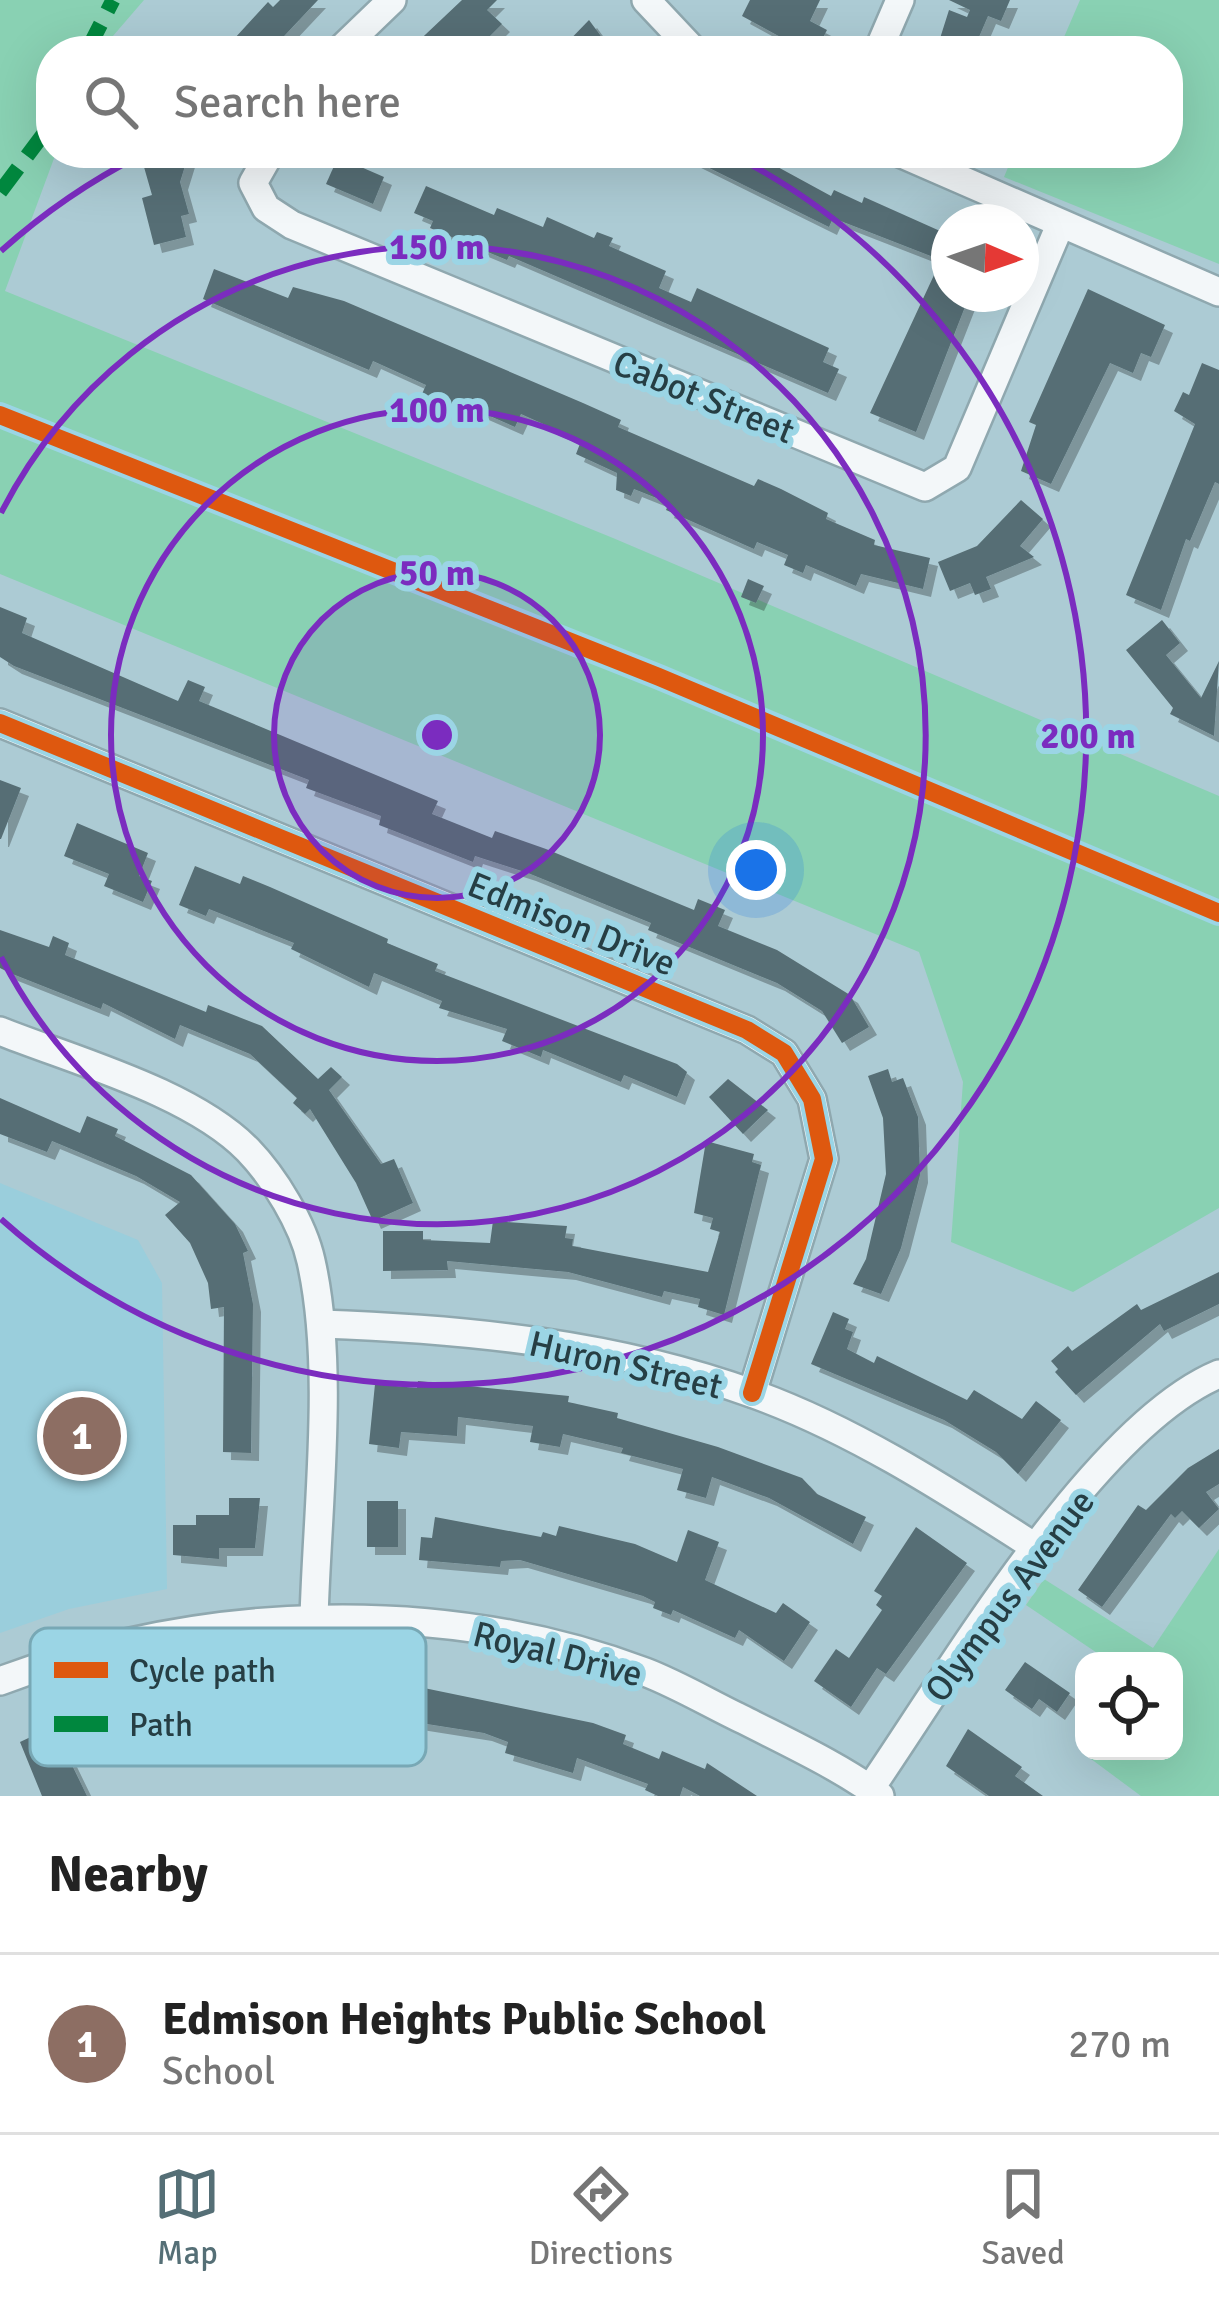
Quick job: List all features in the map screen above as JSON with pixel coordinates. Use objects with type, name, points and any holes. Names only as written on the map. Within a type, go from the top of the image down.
[{"type":"street","points":[[355,36],[392,0]]},
{"type":"street","points":[[646,0],[680,36]]},
{"type":"street","points":[[884,36],[900,0]]},
{"type":"street","name":"Cabot Street","points":[[262,168],[254,183],[266,208],[292,225],[925,487],[956,468],[1060,225]]},
{"type":"street","points":[[933,168],[1219,292]]},
{"type":"street","name":"Edmison Drive","points":[[0,723],[748,1030],[784,1054],[812,1099],[824,1159],[752,1393]]},
{"type":"street","points":[[0,1031],[181,1104],[247,1149],[286,1204],[310,1255],[322,1324],[314,1618]]},
{"type":"street","name":"Huron Street","points":[[322,1324],[455,1328],[562,1346],[752,1393],[927,1477],[1035,1547]]},
{"type":"street","name":"Olympus Avenue","points":[[875,1792],[1035,1547],[1160,1406],[1219,1374]]},
{"type":"street","name":"Royal Drive","points":[[202,1628],[314,1618],[444,1626],[526,1640],[645,1672],[875,1792]]},
{"type":"street","name":"Royal Drive","points":[[0,1682],[30,1670]]},
{"type":"shaded area","points":[[0,1183],[138,1240],[162,1283],[167,1589],[69,1609],[0,1633]]},
{"type":"green space","points":[[0,0],[144,0],[113,36],[36,36],[36,168],[50,168],[5,291],[613,538],[1219,796],[1219,1208],[1073,1292],[951,1242],[963,1082],[919,952],[0,574]]},
{"type":"green space","points":[[1080,0],[1219,0],[1219,264],[1004,177],[1008,168],[1183,168],[1183,36],[1064,36]]},
{"type":"green space","points":[[1219,1549],[1219,1796],[1141,1796],[1092,1760],[1183,1760],[1183,1652],[1096,1652],[1026,1605],[1044,1579],[1153,1648]]},
{"type":"building","points":[[280,0],[318,0],[284,36],[237,36],[268,2],[273,7]]},
{"type":"building","points":[[462,0],[497,0],[487,10],[502,24],[490,36],[424,36]]},
{"type":"building","points":[[750,0],[820,0],[810,21],[827,30],[824,36],[779,36],[742,16]]},
{"type":"building","points":[[949,0],[1010,0],[1001,21],[988,16],[979,36],[941,36],[949,10],[967,17],[970,10]]},
{"type":"building","points":[[589,20],[601,36],[574,36]]},
{"type":"building","points":[[144,168],[184,168],[180,182],[189,214],[181,216],[186,237],[154,245],[142,198],[152,195]]},
{"type":"building","points":[[333,168],[363,168],[384,177],[373,204],[326,184]]},
{"type":"building","points":[[709,168],[780,168],[831,196],[834,190],[862,203],[864,197],[931,227],[931,256],[833,218],[829,227]]},
{"type":"building","points":[[426,186],[494,215],[497,208],[543,227],[547,217],[594,238],[597,232],[613,238],[609,246],[666,271],[659,288],[691,302],[697,288],[829,348],[823,362],[839,369],[828,393],[509,256],[507,260],[430,228],[433,221],[414,213]]},
{"type":"building","points":[[214,269],[288,298],[293,287],[344,301],[621,420],[618,427],[754,486],[758,479],[781,489],[828,513],[826,519],[875,540],[874,545],[930,558],[923,589],[861,574],[856,586],[806,565],[803,573],[784,565],[788,555],[757,542],[754,549],[666,510],[669,503],[634,489],[631,496],[616,490],[617,473],[576,454],[581,441],[521,414],[515,427],[467,406],[464,412],[422,394],[426,385],[373,361],[369,370],[203,299]]},
{"type":"building","points":[[931,282],[931,312],[963,312],[916,432],[870,413]]},
{"type":"building","points":[[1088,289],[1165,325],[1151,357],[1141,353],[1133,373],[1110,363],[1051,484],[1021,471],[1036,425],[1029,422]]},
{"type":"building","points":[[1202,363],[1219,370],[1219,484],[1215,482],[1190,541],[1186,539],[1161,610],[1126,595],[1195,424],[1174,411],[1183,392],[1189,395]]},
{"type":"building","points":[[1021,500],[1043,519],[1020,546],[1034,557],[986,577],[991,589],[975,595],[970,583],[950,591],[938,562],[977,546]]},
{"type":"building","points":[[748,579],[764,586],[756,603],[741,597]]},
{"type":"building","points":[[0,607],[27,618],[22,633],[178,701],[188,680],[205,687],[199,701],[438,801],[432,814],[492,838],[495,831],[546,849],[694,910],[698,899],[725,910],[718,926],[777,950],[850,995],[869,1027],[842,1043],[822,1011],[777,983],[648,930],[651,923],[528,873],[475,856],[473,862],[379,825],[381,816],[306,788],[309,780],[14,666],[0,657]]},
{"type":"building","points":[[1162,620],[1180,643],[1166,655],[1201,698],[1219,661],[1214,736],[1170,714],[1173,708],[1126,650]]},
{"type":"building","points":[[0,780],[21,788],[1,839],[0,839]]},
{"type":"building","points":[[77,823],[148,853],[139,876],[152,881],[143,902],[104,886],[109,874],[64,856]]},
{"type":"building","points":[[195,866],[240,884],[243,876],[270,887],[438,964],[435,971],[677,1064],[687,1072],[677,1097],[624,1075],[621,1082],[543,1050],[541,1057],[502,1041],[507,1029],[439,1008],[442,1001],[374,973],[369,987],[291,949],[294,943],[209,909],[206,916],[179,905]]},
{"type":"building","points":[[0,930],[49,947],[53,936],[69,943],[65,955],[206,1012],[208,1005],[262,1026],[318,1079],[331,1067],[342,1077],[329,1090],[381,1164],[394,1159],[413,1203],[373,1221],[356,1183],[310,1109],[305,1114],[293,1103],[297,1098],[250,1054],[180,1025],[175,1039],[103,1003],[101,1009],[10,973],[0,968]]},
{"type":"building","points":[[888,1069],[892,1082],[903,1078],[918,1117],[920,1175],[901,1248],[881,1294],[853,1284],[866,1259],[886,1174],[883,1118],[868,1076]]},
{"type":"building","points":[[728,1079],[768,1110],[743,1134],[709,1097]]},
{"type":"building","points":[[0,1098],[80,1133],[87,1116],[118,1129],[115,1136],[191,1175],[235,1224],[248,1251],[243,1253],[253,1304],[251,1453],[223,1452],[224,1307],[211,1309],[208,1283],[190,1243],[165,1215],[180,1202],[136,1176],[52,1141],[47,1152],[0,1134]]},
{"type":"building","points":[[706,1141],[754,1154],[752,1162],[761,1165],[724,1315],[698,1307],[700,1299],[664,1291],[662,1297],[568,1272],[447,1261],[448,1270],[383,1271],[383,1231],[423,1231],[423,1240],[490,1243],[493,1221],[567,1226],[565,1238],[573,1239],[572,1246],[708,1272],[720,1232],[710,1229],[713,1218],[694,1213]]},
{"type":"building","points":[[1219,1272],[1219,1304],[1164,1331],[1160,1324],[1076,1395],[1055,1372],[1058,1369],[1051,1361],[1068,1346],[1072,1351],[1137,1304],[1141,1310]]},
{"type":"building","points":[[833,1312],[849,1319],[845,1329],[853,1332],[847,1349],[874,1363],[877,1356],[967,1400],[974,1390],[1022,1419],[1036,1401],[1061,1420],[1018,1474],[996,1452],[944,1420],[811,1364]]},
{"type":"building","points":[[418,1381],[569,1396],[568,1402],[618,1413],[617,1418],[802,1478],[817,1494],[866,1517],[853,1544],[769,1498],[712,1477],[706,1498],[677,1490],[683,1469],[621,1453],[623,1448],[563,1434],[560,1447],[530,1442],[533,1426],[458,1417],[457,1436],[401,1432],[399,1448],[369,1444],[375,1384],[417,1388]]},
{"type":"building","points":[[1219,1449],[1219,1484],[1206,1492],[1219,1509],[1199,1528],[1182,1511],[1175,1518],[1171,1514],[1102,1607],[1078,1590],[1138,1505],[1146,1510],[1188,1468]]},
{"type":"building","points":[[229,1498],[260,1498],[255,1548],[219,1548],[219,1559],[173,1555],[173,1525],[196,1525],[196,1515],[229,1515]]},
{"type":"building","points":[[367,1501],[398,1501],[398,1547],[367,1547]]},
{"type":"building","points":[[435,1517],[541,1537],[543,1532],[556,1536],[559,1526],[635,1544],[677,1562],[688,1530],[719,1542],[705,1580],[776,1613],[783,1603],[810,1622],[784,1661],[739,1630],[735,1638],[673,1610],[671,1615],[653,1608],[655,1602],[643,1596],[520,1560],[501,1561],[500,1567],[419,1560],[421,1537],[432,1538]]},
{"type":"building","points":[[916,1527],[967,1563],[886,1674],[877,1668],[851,1707],[814,1681],[836,1649],[849,1658],[882,1610],[876,1605],[882,1596],[874,1591]]},
{"type":"building","points":[[1025,1662],[1070,1693],[1057,1712],[1039,1699],[1032,1709],[1005,1690]]},
{"type":"building","points":[[426,1688],[593,1723],[626,1735],[623,1744],[659,1759],[662,1751],[705,1769],[707,1763],[757,1796],[700,1796],[683,1787],[680,1796],[658,1796],[645,1790],[648,1784],[577,1758],[573,1773],[505,1753],[508,1742],[426,1724]]},
{"type":"building","points":[[968,1729],[1022,1767],[1015,1776],[1043,1796],[989,1796],[946,1766]]},
{"type":"building","points":[[30,1737],[30,1766],[72,1766],[87,1796],[42,1796],[20,1742]]},
{"type":"marked path","points":[[95,36],[113,0]]},
{"type":"marked path","points":[[0,192],[36,144]]},
{"type":"cycle path","points":[[0,415],[659,677],[1219,913]]},
{"type":"cycle path","points":[[0,723],[747,1030],[784,1053],[812,1099],[824,1159],[752,1393]]},
{"type":"place","name":"Edmison Heights Public School","points":[[82,1436]]}]
